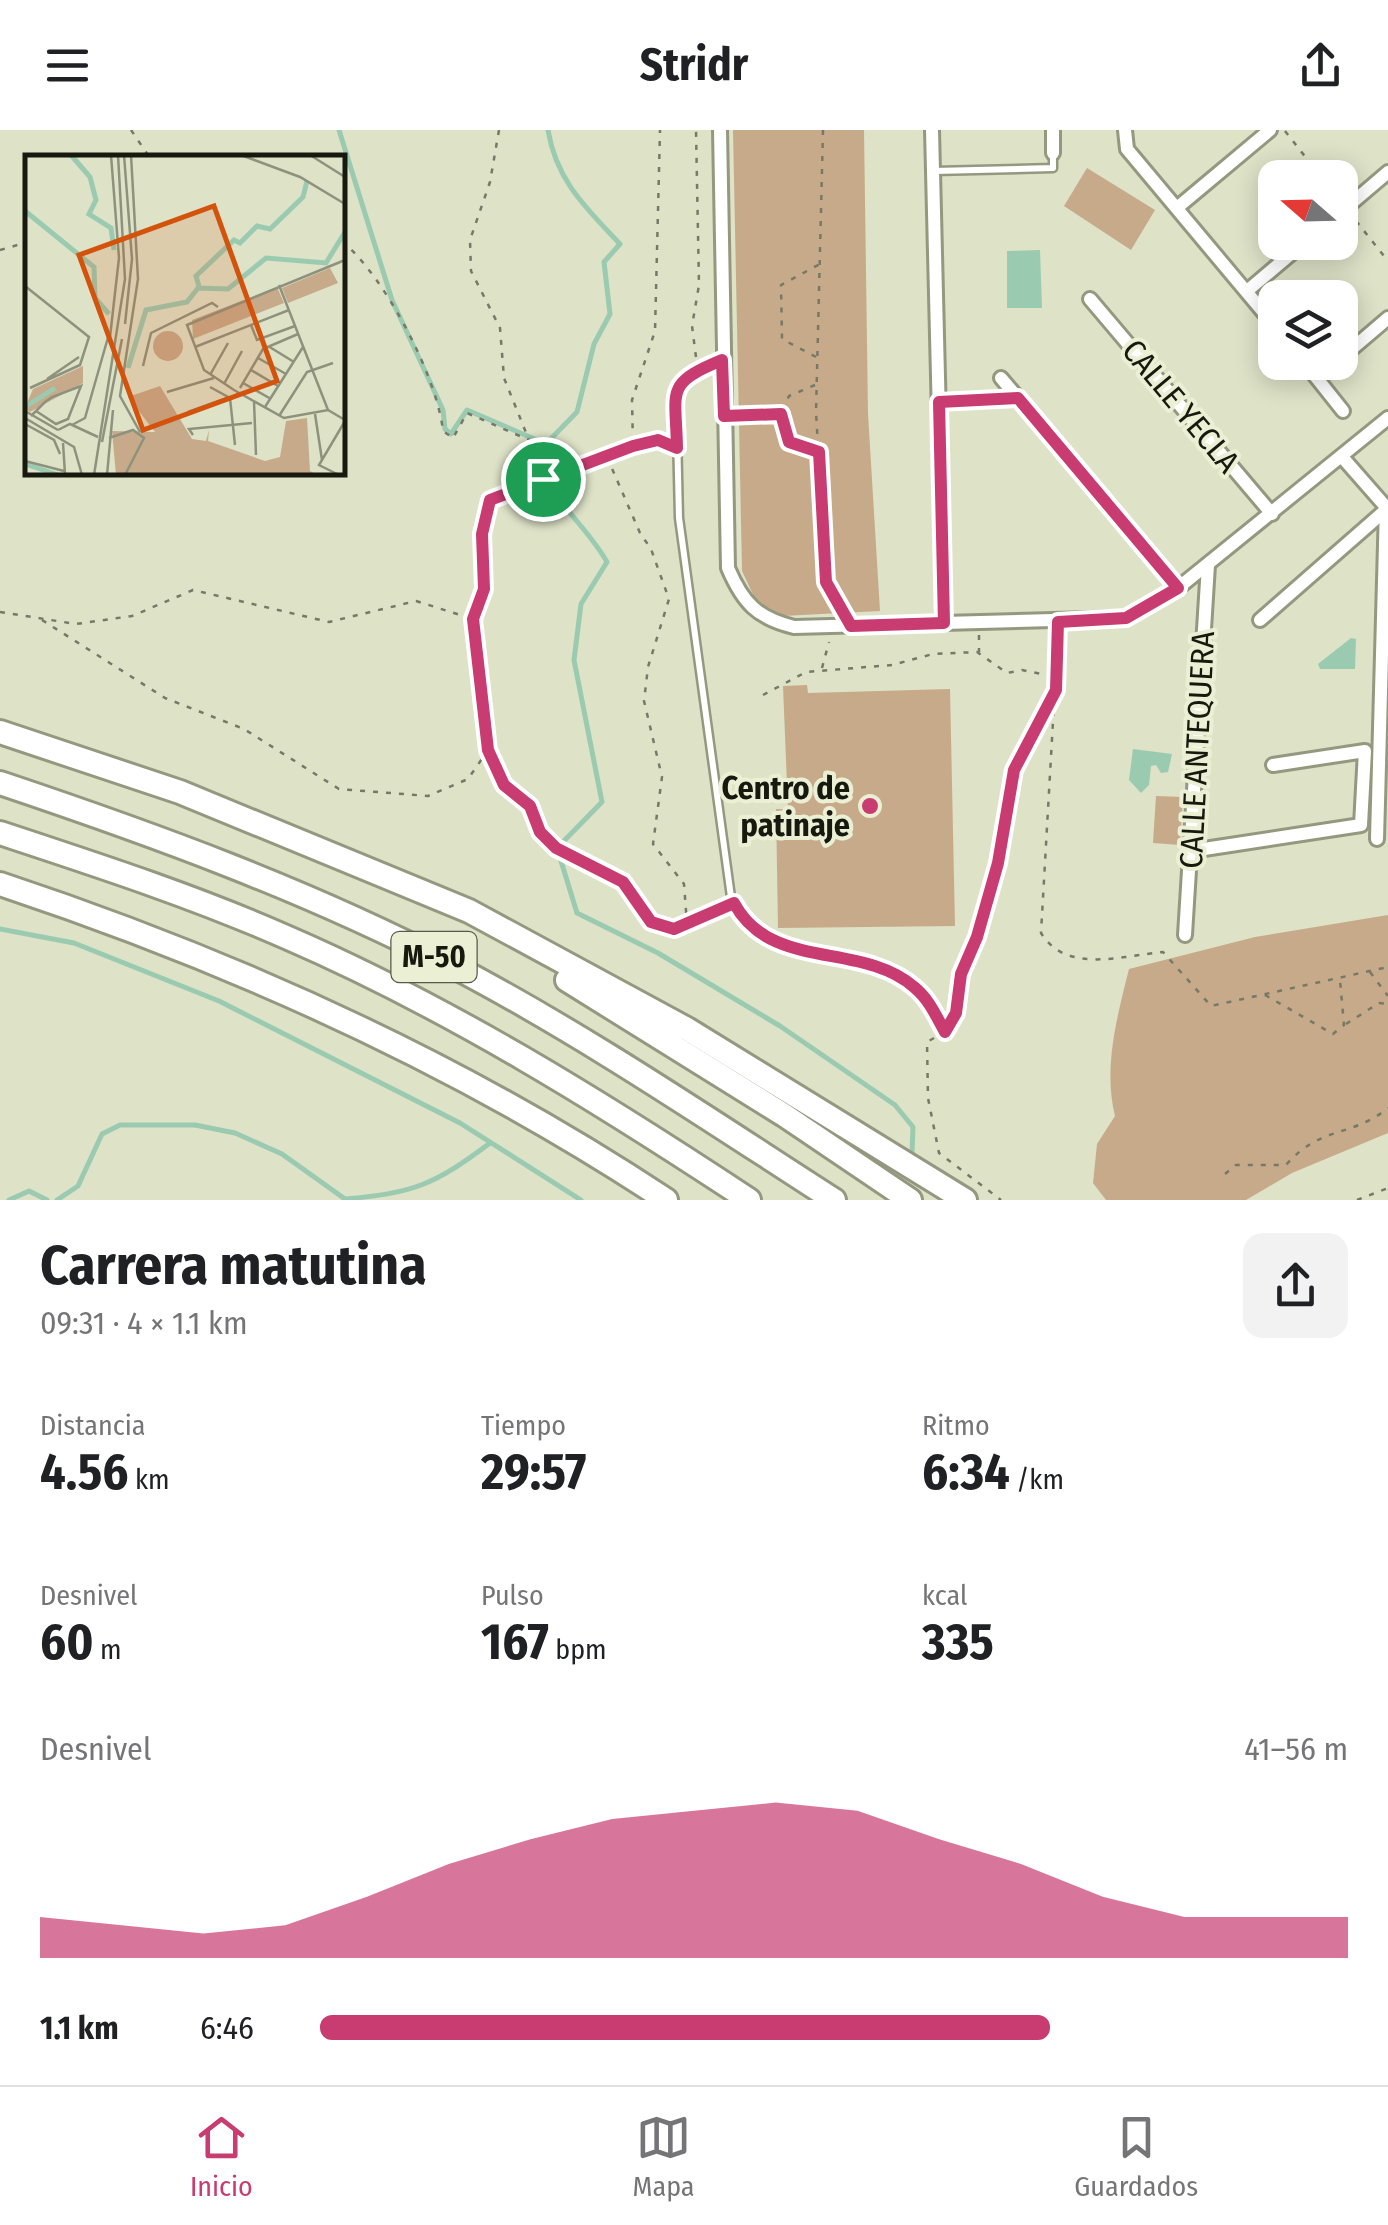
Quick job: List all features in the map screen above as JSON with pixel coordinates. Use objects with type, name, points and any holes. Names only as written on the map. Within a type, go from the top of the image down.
[{"type":"highway","points":[[0,732],[180,792],[469,910],[806,1099],[964,1200]]},
{"type":"highway","name":"M-50","points":[[0,783],[166,839],[303,894],[452,966],[606,1055],[834,1200]]},
{"type":"highway","name":"M-50","points":[[0,833],[153,883],[288,938],[431,1009],[584,1094],[749,1200]]},
{"type":"highway","points":[[322,848],[469,924],[629,1016],[910,1200]]},
{"type":"highway","points":[[0,884],[123,925],[267,982],[423,1058],[544,1124],[666,1200]]},
{"type":"highway","points":[[423,1058],[638,1200]]},
{"type":"street","points":[[720,130],[728,568],[740,597],[764,620],[794,627],[1126,618],[1178,588],[1388,418]]},
{"type":"street","points":[[932,130],[944,623]]},
{"type":"street","points":[[1052,130],[1053,153]]},
{"type":"street","points":[[1125,130],[1127,149],[1258,305]]},
{"type":"street","points":[[1178,207],[1270,130]]},
{"type":"street","points":[[1358,197],[1388,172]]},
{"type":"street","points":[[1246,291],[1283,260]]},
{"type":"street","name":"CALLE YECLA","points":[[1090,299],[1272,514]]},
{"type":"street","points":[[1358,344],[1388,318]]},
{"type":"street","points":[[1001,378],[1178,588]]},
{"type":"street","points":[[1319,380],[1343,411]]},
{"type":"street","points":[[1343,458],[1387,507],[1377,839]]},
{"type":"street","points":[[1260,620],[1387,507]]},
{"type":"street","name":"CALLE ANTEQUERA","points":[[1186,935],[1208,565]]},
{"type":"street","points":[[1191,851],[1361,825],[1365,750],[1273,765]]},
{"type":"lane","points":[[932,171],[1053,168],[1053,153]]},
{"type":"lane","points":[[722,360],[686,375],[676,389],[677,448],[679,518],[734,903],[758,934],[779,944],[901,978],[928,1001],[945,1032]]},
{"type":"lane","points":[[939,402],[1018,398]]},
{"type":"path","points":[[131,130],[148,155]]},
{"type":"path","points":[[499,130],[490,182],[470,240],[472,271],[500,328],[504,378],[529,440],[530,461],[543,479]]},
{"type":"path","points":[[633,446],[632,400],[655,331],[660,130]]},
{"type":"path","points":[[696,130],[700,285],[692,326],[696,371]]},
{"type":"path","points":[[822,130],[817,384],[826,582],[851,626]]},
{"type":"path","points":[[1284,130],[1308,160]]},
{"type":"path","points":[[1358,227],[1388,261]]},
{"type":"path","points":[[0,250],[25,243]]},
{"type":"path","points":[[345,244],[368,264],[400,321],[440,409],[443,431],[453,438],[467,413],[529,440]]},
{"type":"path","points":[[818,358],[782,339],[781,285],[820,264]]},
{"type":"path","points":[[817,384],[789,396],[781,414],[789,442],[819,452]]},
{"type":"path","points":[[724,416],[781,414]]},
{"type":"path","points":[[677,448],[658,440],[633,446],[490,500],[482,534],[484,589],[473,619],[488,750],[504,785],[530,806],[540,832],[556,848],[623,882],[651,922],[674,929],[734,903]]},
{"type":"path","points":[[607,456],[640,533],[652,549],[669,599],[648,667],[644,701],[662,777],[652,844],[684,884],[687,924]]},
{"type":"path","points":[[0,612],[76,624],[132,616],[193,590],[329,622],[416,602],[473,619]]},
{"type":"path","points":[[39,618],[165,698],[244,729],[339,789],[428,796],[468,779],[488,750]]},
{"type":"path","points":[[1058,622],[1041,933],[1050,948],[1066,958],[1079,959],[1162,952],[1210,1006],[1388,967]]},
{"type":"path","points":[[979,623],[979,653]]},
{"type":"path","points":[[822,670],[829,647],[827,626]]},
{"type":"path","points":[[763,696],[806,672],[892,664],[933,654],[979,653],[1008,672],[1022,670],[1056,677]]},
{"type":"path","points":[[1001,1200],[939,1153],[928,1098],[927,1042],[945,1032],[956,1013],[961,974],[977,937],[998,863],[1014,770],[1056,690]]},
{"type":"path","points":[[1369,971],[1388,996]]},
{"type":"path","points":[[1340,978],[1344,1025]]},
{"type":"path","points":[[1264,994],[1333,1034],[1380,1003],[1388,1004]]},
{"type":"path","points":[[1225,1174],[1236,1166],[1286,1165],[1306,1142],[1356,1126],[1388,1108]]},
{"type":"path","points":[[1356,1200],[1388,1188]]},
{"type":"shaded area","points":[[733,130],[864,130],[868,414],[880,611],[783,616],[757,603],[742,571]]},
{"type":"shaded area","points":[[1087,168],[1155,210],[1131,250],[1064,206]]},
{"type":"shaded area","points":[[1040,250],[1042,308],[1007,308],[1007,251]]},
{"type":"shaded area","points":[[1351,638],[1356,639],[1355,669],[1320,669],[1318,664]]},
{"type":"shaded area","name":"Centro de patinaje","points":[[807,685],[808,693],[950,689],[955,926],[778,928],[776,809],[788,809],[783,686]]},
{"type":"shaded area","points":[[1133,749],[1172,754],[1168,772],[1161,773],[1156,765],[1151,766],[1149,785],[1141,793],[1129,780]]},
{"type":"shaded area","points":[[1156,796],[1183,797],[1180,845],[1153,843]]},
{"type":"shaded area","points":[[1388,915],[1388,1133],[1292,1173],[1246,1200],[1106,1200],[1093,1183],[1097,1144],[1115,1116],[1111,1061],[1129,969],[1255,937]]},
{"type":"waterway","points":[[339,130],[392,300],[443,410],[445,429],[451,434],[467,410],[546,444]]},
{"type":"waterway","points":[[548,130],[565,179],[620,244],[604,262],[610,314],[594,344],[577,412],[537,453],[549,484],[607,562],[581,604],[574,660],[602,802],[557,848],[577,913],[658,953],[780,1026],[895,1105],[913,1127],[912,1153]]},
{"type":"waterway","points":[[0,929],[74,943],[219,1001],[460,1123],[581,1200]]},
{"type":"waterway","points":[[57,1200],[78,1186],[102,1134],[120,1125],[195,1125],[235,1133],[282,1154],[345,1199],[389,1194],[438,1178],[490,1143]]},
{"type":"waterway","points":[[9,1200],[29,1191],[47,1200]]},
{"type":"place","name":"Centro de patinaje","points":[[870,806]]},
{"type":"route","points":[[722,360],[724,416],[781,414],[789,442],[819,452],[826,582],[851,626],[944,623],[939,402],[1018,398],[1178,588],[1126,618],[1058,622],[1056,690],[1014,770],[998,863],[977,937],[961,974],[956,1013],[945,1032],[928,1001],[901,978],[882,969],[779,944],[758,934],[734,903],[674,929],[651,922],[623,882],[556,848],[540,832],[530,806],[504,785],[488,750],[479,698],[480,658],[473,619],[484,589],[482,534],[490,500],[543,479],[658,440],[677,448],[676,389],[686,375],[722,360]]}]
